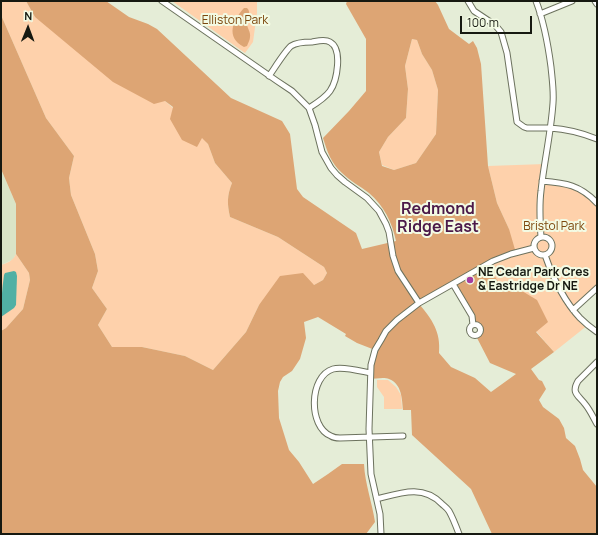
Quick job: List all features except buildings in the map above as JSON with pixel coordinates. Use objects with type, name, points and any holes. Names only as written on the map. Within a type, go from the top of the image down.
[{"type":"street","points":[[162,1],[292,91],[309,108],[322,152],[328,164],[337,175],[372,202],[383,217],[389,232],[393,256],[398,271],[419,303]]},
{"type":"street","points":[[468,1],[474,11],[495,25],[501,32],[508,53],[517,122],[527,128],[551,128],[577,132],[597,139]]},
{"type":"street","points":[[536,1],[548,49],[552,78],[553,102],[551,128],[540,192],[539,217],[541,237]]},
{"type":"street","points":[[540,14],[572,1]]},
{"type":"street","points":[[269,76],[289,49],[295,44],[302,42],[324,41],[329,41],[332,43],[337,50],[338,71],[335,81],[327,94],[309,108]]},
{"type":"street","points":[[542,181],[567,184],[580,189],[590,195],[597,202]]},
{"type":"street","points":[[541,237],[547,238],[551,242],[552,249],[545,255],[539,255],[535,251],[533,245],[536,240],[541,237]]},
{"type":"street","points":[[381,534],[381,519],[371,474],[370,373],[375,350],[386,331],[397,320],[419,303],[493,261],[511,254],[534,248]]},
{"type":"street","points":[[545,255],[558,287],[567,303],[580,318],[597,332]]},
{"type":"street","points":[[453,284],[472,316],[473,325]]},
{"type":"street","points":[[573,310],[597,288]]},
{"type":"street","points":[[597,362],[578,381],[575,388],[576,395],[584,403],[597,424]]},
{"type":"street","points":[[370,373],[342,368],[333,369],[323,375],[317,389],[315,400],[316,418],[319,426],[333,437],[340,438],[403,436]]},
{"type":"street","points":[[377,499],[412,492],[422,492],[438,500],[448,510],[459,534]]},
{"type":"shaded area","points":[[26,1],[106,1],[129,17],[157,29],[231,98],[282,121],[290,134],[297,189],[303,197],[356,233],[362,249],[396,241],[390,221],[379,203],[369,193],[348,179],[338,169],[330,157],[323,138],[366,91],[366,39],[346,4],[347,1],[435,1],[449,29],[469,44],[473,41],[477,48],[481,64],[488,166],[497,203],[509,229],[516,253],[487,265],[504,290],[512,285],[537,300],[548,322],[536,332],[554,352],[531,369],[539,380],[542,381],[546,389],[539,400],[543,407],[559,419],[564,428],[566,438],[575,446],[583,470],[597,487],[597,534],[492,534],[471,489],[412,435],[411,410],[403,410],[397,384],[387,378],[370,379],[375,350],[357,343],[345,336],[346,334],[318,317],[304,322],[306,338],[300,359],[292,371],[283,377],[280,382],[278,391],[279,418],[289,450],[299,462],[313,484],[342,464],[364,464],[375,522],[366,534],[1,534],[1,331],[6,328],[23,309],[30,280],[29,273],[16,254],[16,204],[1,169],[1,15],[46,118],[74,156],[69,178],[71,195],[95,254],[98,271],[92,288],[107,309],[98,325],[112,347],[142,347],[185,356],[213,370],[246,332],[259,305],[280,276],[303,273],[314,285],[323,280],[327,273],[324,267],[278,237],[230,217],[228,200],[232,183],[215,163],[208,144],[202,138],[197,147],[182,140],[170,119],[173,107],[165,101],[154,104],[113,82],[35,17]],"holes":[[[412,39],[417,40],[422,54],[432,70],[438,90],[436,134],[416,163],[394,170],[382,166],[379,152],[388,137],[406,118],[408,89],[405,66]],[[453,284],[473,322],[480,328],[480,332],[476,336],[490,363],[516,374],[491,392],[475,378],[451,367],[439,353],[439,339],[435,326],[419,304]]]},
{"type":"shaded area","points":[[244,8],[247,8],[249,12],[247,24],[250,39],[247,46],[244,47],[234,38],[233,28],[234,23]]},
{"type":"shaded area","points":[[1,169],[16,204],[16,254],[12,260],[1,265]]},
{"type":"green space","points":[[1,1],[26,1],[35,17],[165,101],[173,108],[171,119],[202,137],[208,144],[215,163],[232,183],[228,200],[230,217],[278,237],[324,267],[327,273],[323,280],[314,285],[259,305],[246,332],[213,370],[185,356],[142,347],[112,347],[98,325],[107,309],[92,288],[98,271],[95,254],[71,195],[69,178],[74,156],[46,118],[1,15]]},
{"type":"green space","name":"Elliston Park","points":[[172,1],[257,1],[253,42],[245,53]]},
{"type":"green space","points":[[412,39],[417,40],[422,54],[432,70],[438,90],[436,134],[416,163],[394,170],[382,165],[379,152],[388,137],[406,118],[408,89],[405,66]]},
{"type":"green space","name":"Bristol Park","points":[[545,164],[542,181],[567,184],[597,203],[597,288],[573,310],[588,325],[554,352],[527,320],[486,265],[509,229],[497,203],[488,166]]},
{"type":"green space","points":[[16,254],[29,273],[30,280],[23,309],[6,328],[1,331],[1,265],[12,260]]},
{"type":"green space","points":[[377,380],[388,380],[396,387],[401,395],[402,409],[384,409],[384,397],[377,387]]},
{"type":"water","points":[[16,272],[17,276],[16,305],[1,317],[4,275],[5,273]]},
{"type":"place","name":"NE Cedar Park Cres & Eastridge Dr NE","points":[[470,280]]},
{"type":"district","name":"Redmond Ridge East","points":[[438,219]]}]
